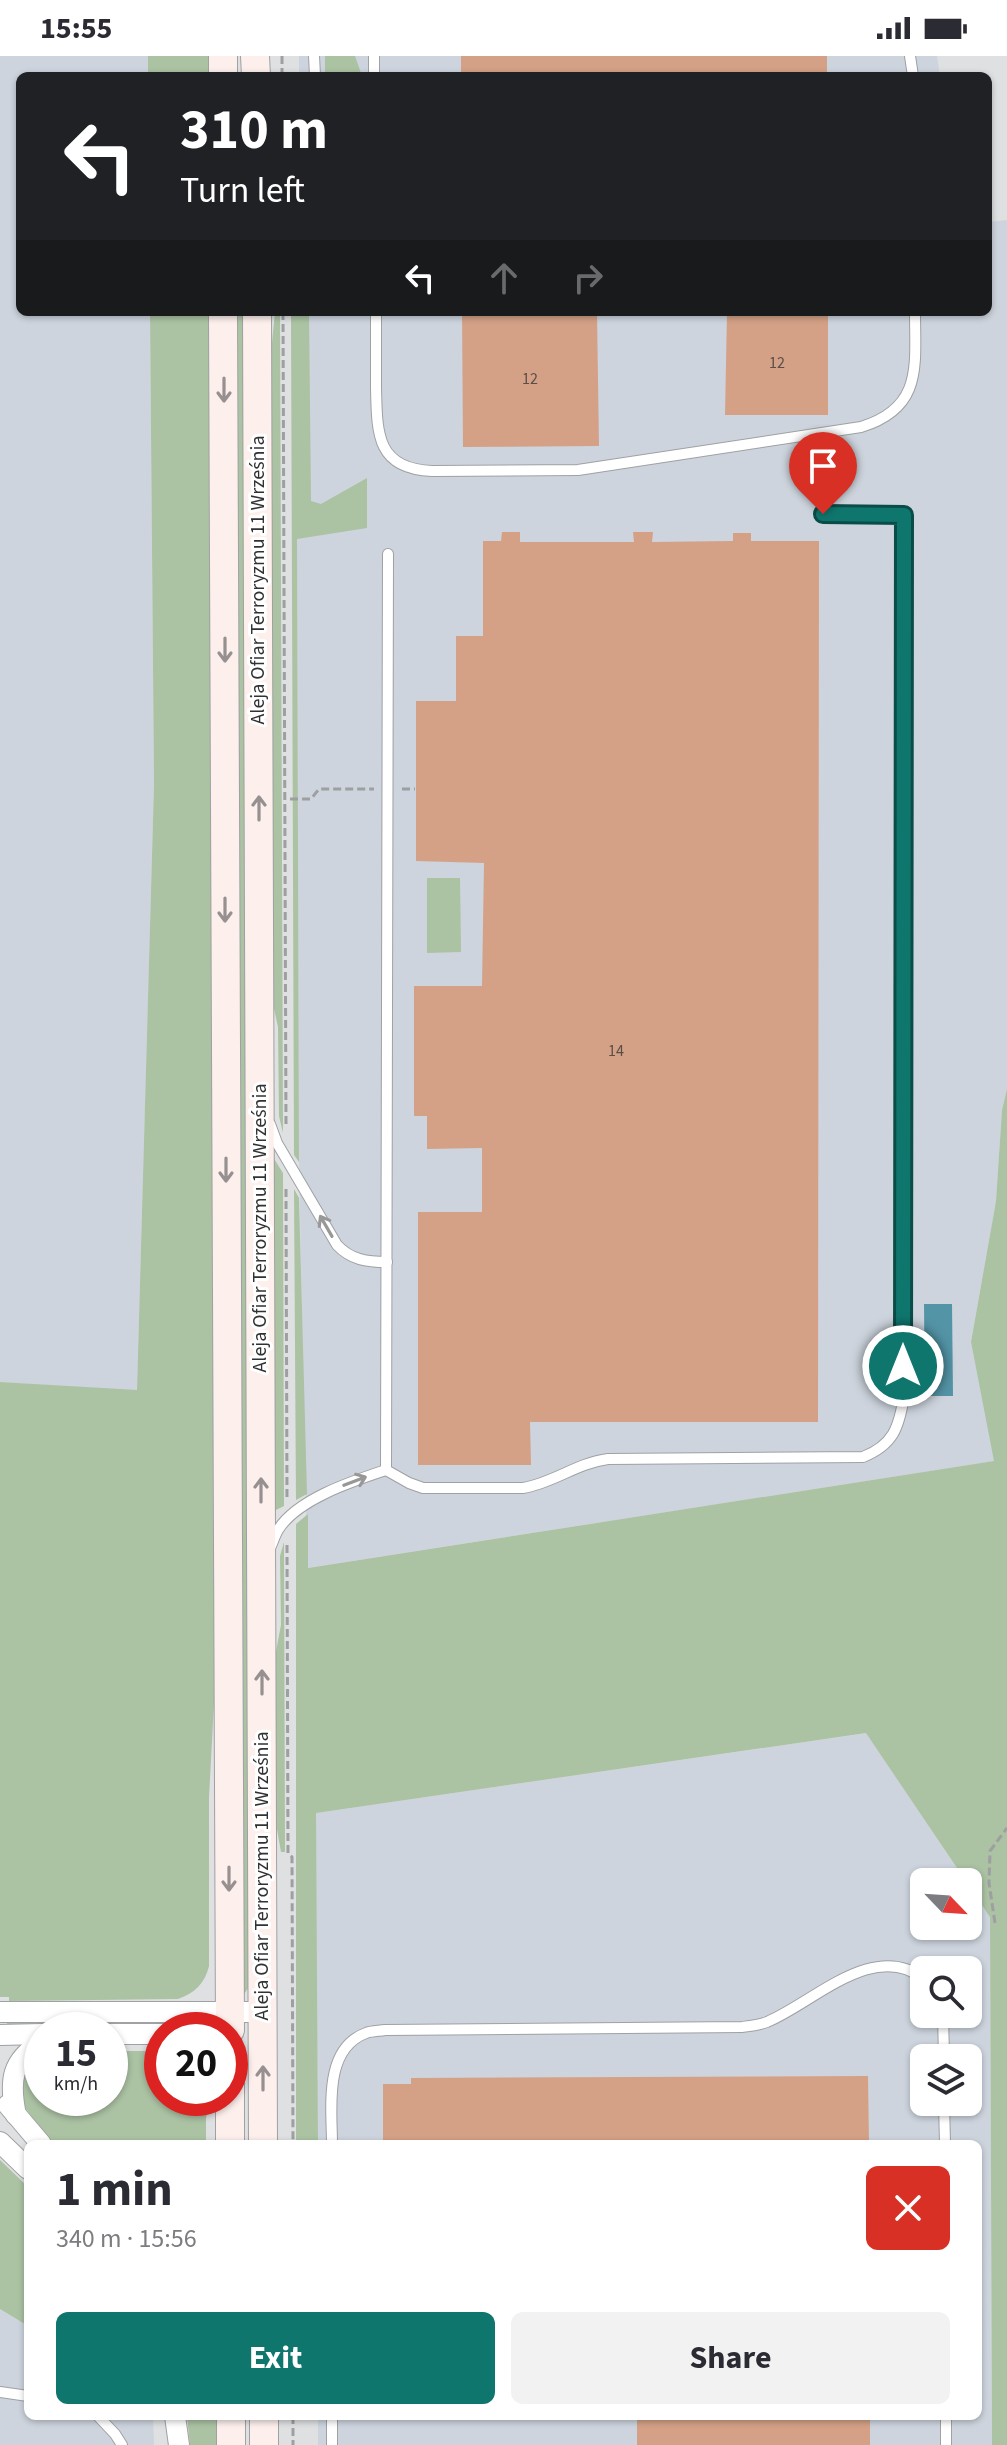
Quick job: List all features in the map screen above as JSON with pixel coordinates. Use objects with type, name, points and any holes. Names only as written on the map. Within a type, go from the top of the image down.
[{"type":"street","name":"Aleja Ofiar Terroryzmu 11 Września","points":[[223,316],[230,2012]]},
{"type":"street","name":"Aleja Ofiar Terroryzmu 11 Września","points":[[257,316],[263,2140]]},
{"type":"street","points":[[0,2012],[144,2021]]},
{"type":"street","points":[[248,2024],[263,2023]]},
{"type":"street","points":[[0,2035],[24,2034]]},
{"type":"street","points":[[16,2115],[12,2078],[24,2057]]},
{"type":"street","points":[[0,2096],[38,2140]]},
{"type":"street","points":[[230,2116],[230,2140]]},
{"type":"street","points":[[0,2142],[24,2165]]},
{"type":"street","points":[[176,2420],[179,2445]]},
{"type":"street","points":[[231,2420],[231,2445]]},
{"type":"street","points":[[264,2420],[264,2445]]},
{"type":"lane","points":[[376,316],[377,420],[381,444],[393,460],[404,466],[415,471],[432,471],[578,470],[878,422],[900,406],[909,394],[914,376],[915,316]]},
{"type":"lane","points":[[261,1568],[278,1529],[307,1504],[349,1483],[386,1470],[423,1488],[523,1488],[538,1486],[592,1461],[863,1457],[890,1441],[904,1396],[904,515],[823,514]]},
{"type":"lane","points":[[386,1470],[388,554]]},
{"type":"lane","points":[[259,1095],[277,1143],[337,1245],[345,1254],[359,1260],[387,1262]]},
{"type":"lane","points":[[332,2140],[335,2068],[343,2051],[365,2034],[385,2030],[742,2027],[771,2020],[861,1970],[880,1965],[900,1967],[910,1972]]},
{"type":"lane","points":[[944,2116],[945,2140]]},
{"type":"lane","points":[[0,2392],[24,2395]]},
{"type":"lane","points":[[102,2420],[122,2445]]},
{"type":"lane","points":[[332,2420],[332,2445]]},
{"type":"lane","points":[[946,2420],[946,2445]]},
{"type":"path","points":[[283,316],[288,1853],[292,1857],[293,2140]]},
{"type":"path","points":[[290,799],[311,799],[319,789],[415,789]]},
{"type":"path","points":[[995,1923],[989,1883],[990,1851],[1007,1828]]},
{"type":"path","points":[[293,2420],[293,2445]]},
{"type":"shaded area","points":[[0,56],[148,56],[148,72],[16,72],[16,316],[150,316],[154,784],[137,1391],[0,1382]]},
{"type":"shaded area","points":[[299,56],[937,56],[939,72],[299,72]]},
{"type":"shaded area","points":[[1007,220],[1007,1089],[1002,1110],[996,1201],[971,1342],[995,1461],[307,1568],[299,1162],[296,316],[992,316],[992,222]]},
{"type":"shaded area","points":[[867,1733],[957,1868],[910,1868],[910,1940],[982,1940],[982,1904],[990,1916],[992,2445],[318,2445],[318,2420],[982,2420],[982,2140],[318,2140],[315,1813]]},
{"type":"shaded area","points":[[0,2309],[24,2324],[24,2420],[153,2420],[154,2445],[0,2445]]},
{"type":"green space","points":[[148,56],[210,56],[210,72],[148,72]]},
{"type":"green space","points":[[325,56],[355,56],[361,72],[325,72]]},
{"type":"green space","points":[[150,316],[211,316],[215,1685],[209,1797],[209,1966],[198,1987],[178,1999],[9,2001],[9,1997],[0,1997],[0,1382],[137,1390],[154,784]]},
{"type":"green space","points":[[234,316],[247,316],[249,1987],[242,1997]]},
{"type":"green space","points":[[275,316],[280,316],[283,1133],[279,1116],[278,1027],[271,995],[269,374]]},
{"type":"green space","points":[[291,316],[309,316],[311,501],[321,504],[367,478],[367,528],[297,539],[299,1162],[294,1155]]},
{"type":"green space","points":[[427,878],[460,878],[461,952],[427,953]]},
{"type":"green space","points":[[1007,1089],[1007,2445],[992,2445],[990,1917],[982,1905],[982,1868],[957,1868],[866,1733],[316,1813],[318,2140],[296,2140],[296,1524],[308,1514],[308,1568],[994,1461],[971,1342],[996,1201],[1002,1110]]},
{"type":"green space","points":[[271,1154],[283,1173],[284,1506],[274,1511]]},
{"type":"green space","points":[[294,1189],[299,1198],[307,1494],[296,1500]]},
{"type":"green space","points":[[284,1542],[285,1852],[281,1852],[274,1812],[273,1667],[281,1625],[280,1556]]},
{"type":"green space","points":[[128,2020],[144,2020],[144,2026],[128,2026]]},
{"type":"green space","points":[[7,2021],[24,2021],[24,2026],[7,2026]]},
{"type":"green space","points":[[128,2051],[144,2051],[144,2116],[206,2116],[206,2140],[50,2140],[31,2116],[128,2116]]},
{"type":"green space","points":[[24,2077],[24,2106],[23,2105]]},
{"type":"green space","points":[[0,2160],[24,2183],[24,2324],[0,2309]]},
{"type":"green space","points":[[187,2420],[219,2420],[219,2445],[190,2445]]},
{"type":"water","points":[[924,1304],[952,1304],[953,1396],[925,1396]]},
{"type":"building","points":[[461,56],[827,56],[827,72],[461,72]]},
{"type":"building","points":[[462,316],[597,316],[599,446],[463,447]]},
{"type":"building","points":[[727,316],[828,316],[828,415],[725,415]]},
{"type":"building","points":[[502,532],[520,532],[520,542],[634,542],[633,532],[653,532],[652,542],[733,541],[733,533],[751,533],[751,541],[819,541],[818,1422],[530,1422],[531,1465],[418,1465],[418,1212],[482,1212],[482,1148],[427,1149],[427,1116],[414,1116],[414,986],[482,986],[484,863],[416,861],[416,701],[456,701],[456,636],[483,636],[483,541],[501,541]]},
{"type":"building","points":[[868,2076],[869,2140],[383,2140],[383,2084],[411,2084],[411,2078]]},
{"type":"building","points":[[637,2420],[870,2420],[870,2445],[637,2445]]},
{"type":"route","points":[[823,514],[904,515],[903,1366]]}]
